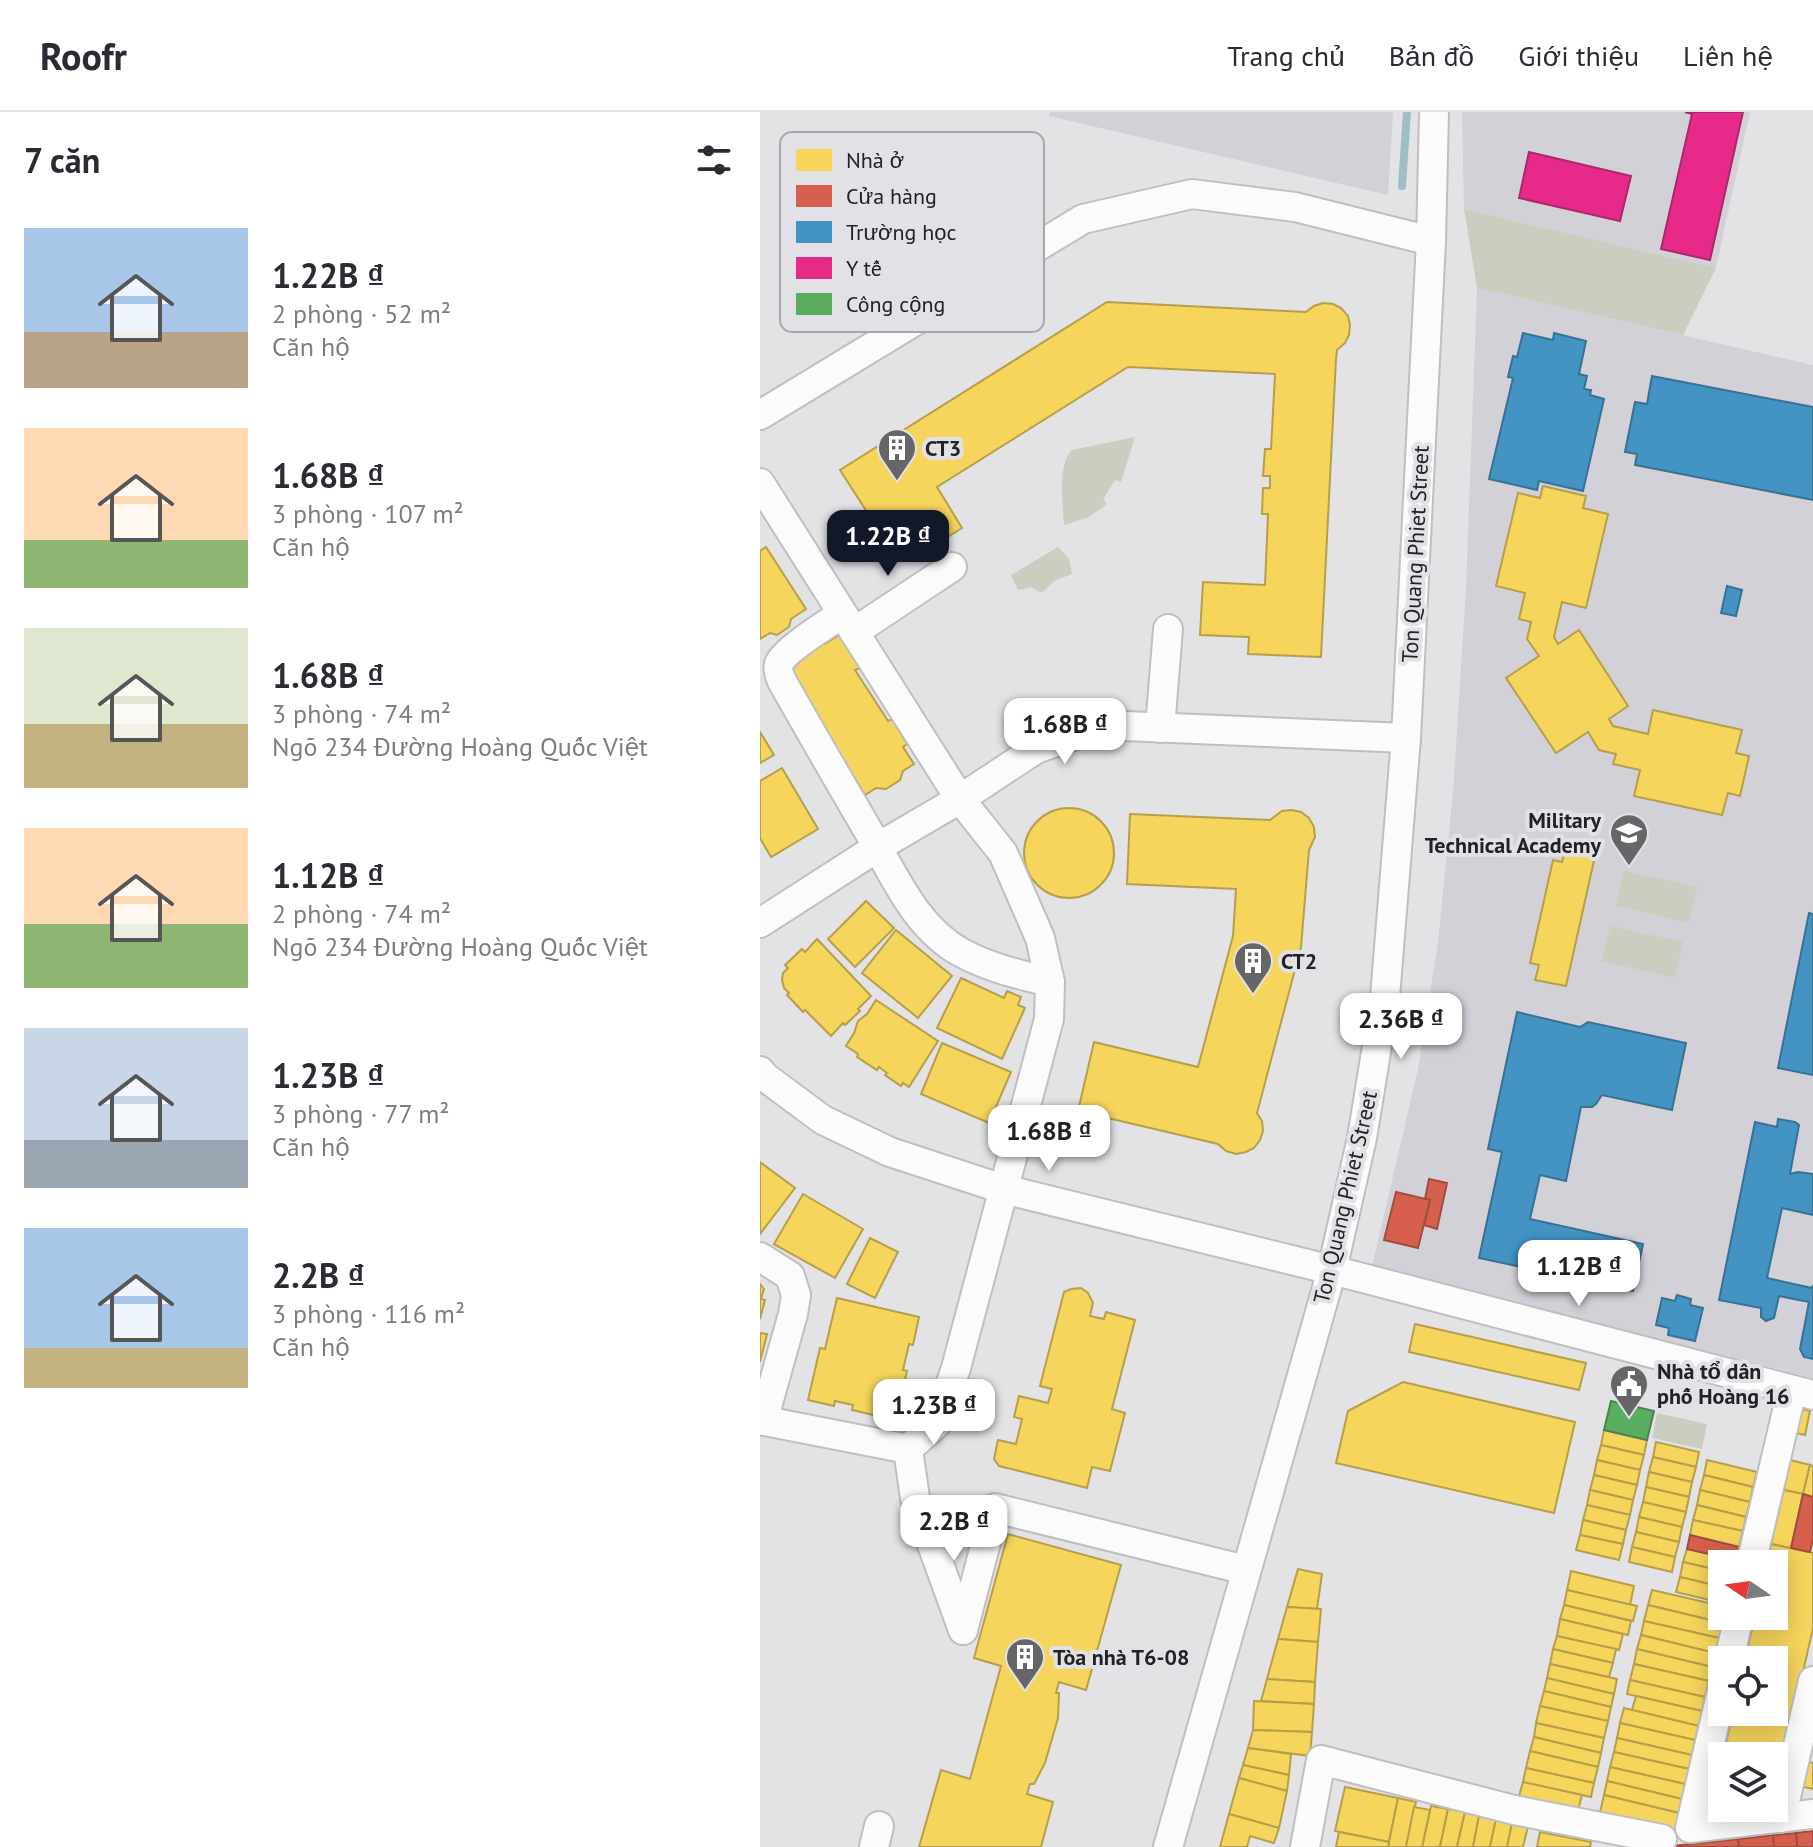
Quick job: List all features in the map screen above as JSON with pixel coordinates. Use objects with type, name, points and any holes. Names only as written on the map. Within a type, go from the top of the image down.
[{"type":"street","name":"Ton Quang Phiet Street","points":[[1168,1847],[1332,1270],[1362,1138],[1385,997],[1406,738],[1431,241],[1434,112]]},
{"type":"street","points":[[1044,243],[1083,219],[1192,194],[1295,207],[1431,241]]},
{"type":"street","points":[[760,415],[897,332]]},
{"type":"street","points":[[760,483],[960,799],[1003,853],[1040,938],[1050,982],[1049,1019],[956,1368],[937,1423],[908,1449]]},
{"type":"street","points":[[952,567],[848,623],[805,639],[782,657],[778,664],[779,674],[896,884],[923,920],[961,953],[1003,970],[1050,982]]},
{"type":"street","points":[[1160,728],[1168,629]]},
{"type":"street","points":[[760,923],[1036,749],[1081,733],[1125,726],[1406,738]]},
{"type":"street","points":[[760,1071],[811,1112],[836,1127],[890,1152],[1003,1189],[1332,1270],[1802,1392],[1755,1550]]},
{"type":"street","points":[[760,1257],[790,1276],[796,1295],[762,1421],[908,1449]]},
{"type":"street","points":[[908,1449],[915,1498],[963,1630],[995,1508],[1246,1570]]},
{"type":"street","points":[[1788,1788],[1813,1681]]},
{"type":"street","points":[[1708,1751],[1690,1828],[1745,1822]]},
{"type":"street","points":[[1305,1847],[1321,1760],[1514,1810],[1662,1839]]},
{"type":"street","points":[[1788,1817],[1813,1814]]},
{"type":"shaded area","points":[[1050,112],[1393,112],[1388,195],[1049,116]]},
{"type":"shaded area","points":[[1462,112],[1750,112],[1716,268],[1464,209]]},
{"type":"shaded area","points":[[1464,209],[1716,268],[1683,335],[1477,288]]},
{"type":"shaded area","name":"Military Technical Academy","points":[[1477,288],[1813,365],[1813,1378],[1372,1266],[1418,1069],[1438,942],[1453,792],[1466,588]]},
{"type":"shaded area","points":[[1135,437],[1121,482],[1115,480],[1103,499],[1107,504],[1089,517],[1064,525],[1062,496],[1067,456],[1072,450]]},
{"type":"shaded area","points":[[1058,547],[1069,559],[1072,574],[1054,581],[1042,593],[1031,587],[1018,590],[1011,575]]},
{"type":"shaded area","points":[[1624,871],[1697,887],[1689,923],[1616,906]]},
{"type":"shaded area","points":[[1610,926],[1683,942],[1675,978],[1602,961]]},
{"type":"shaded area","points":[[1657,1413],[1707,1424],[1702,1449],[1652,1438]]},
{"type":"building: Nhà ở","name":"CT3","points":[[1107,302],[1306,312],[1323,303],[1341,308],[1348,316],[1349,335],[1337,350],[1336,359],[1321,657],[1248,654],[1249,637],[1200,635],[1203,582],[1265,585],[1268,514],[1262,514],[1263,488],[1270,488],[1270,476],[1263,476],[1265,449],[1271,449],[1275,374],[1128,367],[937,487],[962,528],[912,559],[887,518],[876,526],[840,470]]},
{"type":"building: Nhà ở","points":[[1543,486],[1586,496],[1583,508],[1608,514],[1586,608],[1562,602],[1554,637],[1558,644],[1579,630],[1628,706],[1609,719],[1613,726],[1648,734],[1653,710],[1742,730],[1736,753],[1749,756],[1740,796],[1728,793],[1722,815],[1634,796],[1640,770],[1613,764],[1616,754],[1599,750],[1588,732],[1556,753],[1506,678],[1539,656],[1527,639],[1531,622],[1519,619],[1525,593],[1496,586],[1518,493],[1540,498]]},
{"type":"building: Nhà ở","points":[[766,547],[806,609],[791,619],[789,627],[777,635],[770,633],[760,639],[760,551]]},
{"type":"building: Nhà ở","points":[[839,635],[860,668],[855,670],[907,744],[903,747],[914,764],[903,771],[900,780],[886,789],[876,788],[865,795],[787,668],[821,638],[825,644]]},
{"type":"building: Nhà ở","points":[[760,732],[774,755],[760,763]]},
{"type":"building: Nhà ở","points":[[782,768],[818,829],[771,857],[760,838],[760,781]]},
{"type":"building: Nhà ở","points":[[1069,808],[1086,812],[1101,821],[1110,836],[1114,853],[1110,870],[1101,885],[1086,894],[1069,898],[1052,894],[1037,885],[1028,870],[1024,853],[1028,836],[1037,821],[1052,812]]},
{"type":"building: Nhà ở","name":"CT2","points":[[1292,810],[1309,818],[1315,837],[1309,850],[1301,947],[1257,1113],[1262,1121],[1260,1140],[1254,1148],[1236,1154],[1218,1144],[1078,1111],[1094,1042],[1198,1067],[1233,936],[1236,889],[1127,884],[1130,814],[1270,820],[1282,811]]},
{"type":"building: Nhà ở","points":[[1565,850],[1595,856],[1566,986],[1535,980],[1539,965],[1530,963],[1553,860],[1562,862]]},
{"type":"building: Nhà ở","points":[[866,901],[894,928],[855,967],[828,939]]},
{"type":"building: Nhà ở","points":[[896,930],[952,976],[918,1018],[862,973]]},
{"type":"building: Nhà ở","points":[[817,939],[871,996],[858,1009],[860,1011],[831,1036],[787,995],[789,993],[782,980],[788,968],[785,965],[802,949],[805,952]]},
{"type":"building: Nhà ở","points":[[961,978],[1004,998],[1007,991],[1021,997],[1018,1005],[1025,1008],[1002,1059],[937,1028]]},
{"type":"building: Nhà ở","points":[[876,1000],[938,1041],[909,1087],[903,1083],[901,1086],[879,1067],[877,1070],[857,1057],[858,1054],[846,1046],[858,1021]]},
{"type":"building: Nhà ở","points":[[942,1043],[1011,1072],[989,1123],[921,1094]]},
{"type":"building: Nhà ở","points":[[760,1162],[795,1188],[760,1234]]},
{"type":"building: Nhà ở","points":[[803,1194],[863,1229],[835,1278],[774,1244]]},
{"type":"building: Nhà ở","points":[[870,1238],[898,1252],[875,1298],[847,1284]]},
{"type":"building: Nhà ở","points":[[760,1284],[764,1289],[761,1299],[765,1300],[760,1319]]},
{"type":"building: Nhà ở","points":[[1081,1288],[1093,1303],[1090,1316],[1104,1319],[1106,1312],[1135,1320],[1112,1409],[1125,1413],[1110,1471],[1092,1467],[1087,1488],[999,1466],[994,1459],[998,1440],[1016,1444],[1022,1419],[1014,1417],[1019,1396],[1048,1403],[1052,1389],[1040,1386],[1064,1292]]},
{"type":"building: Nhà ở","points":[[837,1298],[919,1317],[903,1370],[907,1371],[899,1405],[895,1404],[891,1419],[852,1410],[853,1405],[835,1401],[834,1406],[808,1400],[820,1348],[825,1349]]},
{"type":"building: Nhà ở","points":[[1415,1324],[1586,1363],[1579,1390],[1409,1352]]},
{"type":"building: Nhà ở","points":[[760,1333],[767,1334],[760,1362]]},
{"type":"building: Nhà ở","points":[[1403,1382],[1575,1422],[1554,1513],[1336,1463],[1348,1411]]},
{"type":"building: Nhà ở","points":[[1802,1409],[1810,1411],[1805,1435],[1796,1433]]},
{"type":"building: Nhà ở","points":[[1604,1430],[1647,1440],[1644,1455],[1601,1445]]},
{"type":"building: Nhà ở","points":[[1656,1442],[1699,1452],[1696,1467],[1653,1457]]},
{"type":"building: Nhà ở","points":[[1601,1445],[1644,1455],[1640,1470],[1597,1460]]},
{"type":"building: Nhà ở","points":[[1653,1457],[1696,1467],[1692,1482],[1649,1472]]},
{"type":"building: Nhà ở","points":[[1597,1460],[1640,1470],[1637,1485],[1594,1475]]},
{"type":"building: Nhà ở","points":[[1707,1460],[1757,1472],[1753,1487],[1704,1475]]},
{"type":"building: Nhà ở","points":[[1790,1460],[1810,1465],[1803,1494],[1784,1490]]},
{"type":"building: Nhà ở","points":[[1810,1465],[1813,1466],[1813,1497],[1803,1494]]},
{"type":"building: Nhà ở","points":[[1649,1472],[1692,1482],[1689,1497],[1646,1487]]},
{"type":"building: Nhà ở","points":[[1594,1475],[1637,1485],[1633,1500],[1590,1490]]},
{"type":"building: Nhà ở","points":[[1704,1475],[1753,1487],[1750,1502],[1700,1490]]},
{"type":"building: Nhà ở","points":[[1646,1487],[1689,1497],[1686,1512],[1643,1502]]},
{"type":"building: Nhà ở","points":[[1590,1490],[1633,1500],[1630,1515],[1587,1505]]},
{"type":"building: Nhà ở","points":[[1700,1490],[1750,1502],[1746,1517],[1697,1505]]},
{"type":"building: Nhà ở","points":[[1784,1490],[1803,1494],[1791,1548],[1771,1544]]},
{"type":"building: Nhà ở","points":[[1643,1502],[1686,1512],[1682,1527],[1639,1517]]},
{"type":"building: Nhà ở","points":[[1587,1505],[1630,1515],[1626,1530],[1583,1520]]},
{"type":"building: Nhà ở","points":[[1697,1505],[1746,1517],[1743,1531],[1693,1520]]},
{"type":"building: Nhà ở","points":[[1639,1517],[1682,1527],[1679,1542],[1636,1532]]},
{"type":"building: Nhà ở","points":[[1583,1520],[1626,1530],[1623,1544],[1580,1535]]},
{"type":"building: Nhà ở","points":[[1693,1520],[1743,1531],[1739,1547],[1690,1535]]},
{"type":"building: Nhà ở","points":[[1636,1532],[1679,1542],[1675,1557],[1632,1547]]},
{"type":"building: Nhà ở","name":"Tòa nhà T6-08","points":[[1008,1534],[1121,1565],[1086,1690],[1059,1682],[1056,1693],[1059,1693],[1058,1718],[1045,1763],[1034,1784],[1030,1784],[1027,1794],[1053,1802],[1041,1847],[919,1847],[941,1770],[970,1779],[1001,1666],[974,1658]]},
{"type":"building: Nhà ở","points":[[1580,1535],[1623,1544],[1619,1560],[1576,1550]]},
{"type":"building: Nhà ở","points":[[1771,1544],[1813,1553],[1813,1628],[1787,1742],[1726,1742],[1730,1726],[1788,1726],[1788,1646],[1748,1646],[1752,1630],[1788,1630],[1788,1550],[1770,1550]]},
{"type":"building: Nhà ở","points":[[1632,1547],[1675,1557],[1672,1572],[1629,1562]]},
{"type":"building: Nhà ở","points":[[1687,1549],[1708,1554],[1708,1568],[1683,1562]]},
{"type":"building: Nhà ở","points":[[1683,1562],[1708,1568],[1708,1584],[1680,1577]]},
{"type":"building: Nhà ở","points":[[1298,1569],[1322,1574],[1317,1609],[1287,1607]]},
{"type":"building: Nhà ở","points":[[1571,1571],[1634,1586],[1630,1605],[1567,1590]]},
{"type":"building: Nhà ở","points":[[1680,1577],[1708,1584],[1708,1600],[1676,1592]]},
{"type":"building: Nhà ở","points":[[1567,1590],[1637,1606],[1633,1621],[1564,1605]]},
{"type":"building: Nhà ở","points":[[1652,1590],[1708,1603],[1708,1619],[1648,1605]]},
{"type":"building: Nhà ở","points":[[1564,1605],[1631,1621],[1628,1635],[1560,1619]]},
{"type":"building: Nhà ở","points":[[1648,1605],[1708,1619],[1708,1630],[1721,1630],[1719,1638],[1644,1621]]},
{"type":"building: Nhà ở","points":[[1287,1607],[1321,1609],[1318,1642],[1278,1639]]},
{"type":"building: Nhà ở","points":[[1560,1619],[1623,1634],[1619,1650],[1557,1636]]},
{"type":"building: Nhà ở","points":[[1644,1621],[1719,1638],[1717,1646],[1708,1646],[1708,1651],[1641,1635]]},
{"type":"building: Nhà ở","points":[[1641,1635],[1708,1651],[1708,1666],[1637,1649]]},
{"type":"building: Nhà ở","points":[[1557,1636],[1616,1649],[1613,1663],[1553,1649]]},
{"type":"building: Nhà ở","points":[[1278,1639],[1318,1642],[1315,1682],[1267,1679]]},
{"type":"building: Nhà ở","points":[[1553,1649],[1613,1663],[1609,1677],[1550,1664]]},
{"type":"building: Nhà ở","points":[[1637,1649],[1708,1666],[1708,1681],[1634,1664]]},
{"type":"building: Nhà ở","points":[[1550,1664],[1617,1679],[1614,1694],[1547,1678]]},
{"type":"building: Nhà ở","points":[[1634,1664],[1708,1681],[1708,1685],[1705,1697],[1630,1680]]},
{"type":"building: Nhà ở","points":[[1547,1678],[1614,1694],[1611,1707],[1544,1691]]},
{"type":"building: Nhà ở","points":[[1267,1679],[1315,1682],[1314,1704],[1261,1701]]},
{"type":"building: Nhà ở","points":[[1630,1680],[1705,1697],[1702,1711],[1627,1694]]},
{"type":"building: Nhà ở","points":[[1544,1691],[1611,1707],[1608,1721],[1540,1706]]},
{"type":"building: Nhà ở","points":[[1636,1696],[1702,1711],[1699,1726],[1632,1710]]},
{"type":"building: Nhà ở","points":[[1254,1701],[1314,1704],[1312,1732],[1253,1730]]},
{"type":"building: Nhà ở","points":[[1540,1706],[1608,1721],[1604,1738],[1536,1723]]},
{"type":"building: Nhà ở","points":[[1624,1708],[1699,1726],[1695,1740],[1620,1723]]},
{"type":"building: Nhà ở","points":[[1536,1723],[1604,1738],[1601,1753],[1534,1737]]},
{"type":"building: Nhà ở","points":[[1620,1723],[1695,1740],[1692,1755],[1617,1738]]},
{"type":"building: Nhà ở","points":[[1253,1730],[1312,1732],[1310,1756],[1248,1748]]},
{"type":"building: Nhà ở","points":[[1534,1737],[1601,1753],[1598,1767],[1530,1751]]},
{"type":"building: Nhà ở","points":[[1617,1738],[1692,1755],[1689,1769],[1614,1752]]},
{"type":"building: Nhà ở","points":[[1248,1748],[1291,1754],[1289,1775],[1243,1765]]},
{"type":"building: Nhà ở","points":[[1530,1751],[1598,1767],[1594,1783],[1526,1768]]},
{"type":"building: Nhà ở","points":[[1614,1752],[1689,1769],[1685,1784],[1610,1767]]},
{"type":"building: Nhà ở","points":[[1806,1761],[1813,1763],[1813,1789],[1799,1786]]},
{"type":"building: Nhà ở","points":[[1243,1765],[1289,1775],[1287,1791],[1239,1778]]},
{"type":"building: Nhà ở","points":[[1610,1767],[1685,1784],[1682,1799],[1607,1781]]},
{"type":"building: Nhà ở","points":[[1526,1768],[1594,1783],[1591,1797],[1523,1782]]},
{"type":"building: Nhà ở","points":[[1239,1778],[1287,1791],[1279,1828],[1229,1814]]},
{"type":"building: Nhà ở","points":[[1607,1781],[1682,1799],[1679,1813],[1604,1795]]},
{"type":"building: Nhà ở","points":[[1523,1782],[1582,1795],[1578,1810],[1519,1796]]},
{"type":"building: Nhà ở","points":[[1345,1787],[1398,1798],[1389,1842],[1335,1831]]},
{"type":"building: Nhà ở","points":[[1604,1795],[1679,1813],[1674,1834],[1599,1817]]},
{"type":"building: Nhà ở","points":[[1398,1798],[1416,1802],[1406,1847],[1388,1847]]},
{"type":"building: Nhà ở","points":[[1431,1806],[1448,1809],[1440,1847],[1422,1847]]},
{"type":"building: Nhà ở","points":[[1414,1807],[1430,1810],[1422,1847],[1406,1847]]},
{"type":"building: Nhà ở","points":[[1448,1809],[1465,1812],[1457,1847],[1440,1847]]},
{"type":"building: Nhà ở","points":[[1465,1812],[1479,1816],[1473,1847],[1457,1847]]},
{"type":"building: Nhà ở","points":[[1229,1814],[1279,1828],[1274,1843],[1250,1836],[1247,1847],[1220,1847]]},
{"type":"building: Nhà ở","points":[[1479,1816],[1496,1819],[1490,1847],[1473,1847]]},
{"type":"building: Nhà ở","points":[[1496,1819],[1512,1823],[1507,1847],[1490,1847]]},
{"type":"building: Nhà ở","points":[[1512,1823],[1528,1826],[1523,1847],[1507,1847]]},
{"type":"building: Nhà ở","points":[[1339,1832],[1389,1842],[1388,1847],[1336,1847]]},
{"type":"building: Nhà ở","points":[[1540,1832],[1591,1842],[1590,1847],[1537,1847]]},
{"type":"building: Cửa hàng","points":[[1429,1179],[1447,1183],[1437,1229],[1424,1225],[1430,1200],[1425,1199]]},
{"type":"building: Cửa hàng","points":[[1396,1192],[1430,1200],[1418,1248],[1384,1240]]},
{"type":"building: Cửa hàng","points":[[1803,1494],[1813,1497],[1810,1552],[1791,1548]]},
{"type":"building: Cửa hàng","points":[[1690,1535],[1739,1547],[1738,1550],[1708,1550],[1708,1554],[1687,1549]]},
{"type":"building: Cửa hàng","points":[[1813,1831],[1813,1847],[1797,1847],[1796,1833]]},
{"type":"building: Cửa hàng","points":[[1796,1833],[1797,1847],[1774,1847],[1773,1835]]},
{"type":"building: Cửa hàng","points":[[1773,1835],[1774,1847],[1739,1847],[1738,1839]]},
{"type":"building: Cửa hàng","points":[[1738,1839],[1739,1847],[1663,1847],[1672,1846]]},
{"type":"building: Trường học","points":[[1523,333],[1553,340],[1554,333],[1586,341],[1579,374],[1587,376],[1584,389],[1591,390],[1590,395],[1604,399],[1583,491],[1539,481],[1537,490],[1489,479],[1513,378],[1508,377]]},
{"type":"building: Trường học","points":[[1652,376],[1813,407],[1813,500],[1635,465],[1637,454],[1625,452],[1635,402],[1647,404]]},
{"type":"building: Trường học","points":[[1727,586],[1742,590],[1736,616],[1721,613]]},
{"type":"building: Trường học","points":[[1809,913],[1813,914],[1813,1075],[1778,1068]]},
{"type":"building: Trường học","points":[[1517,1012],[1580,1027],[1588,1022],[1686,1043],[1672,1110],[1602,1095],[1592,1107],[1581,1107],[1566,1181],[1540,1175],[1530,1219],[1643,1244],[1633,1291],[1479,1258],[1502,1152],[1488,1149]]},
{"type":"building: Trường học","points":[[1778,1119],[1799,1125],[1790,1174],[1813,1174],[1813,1215],[1782,1208],[1767,1278],[1812,1288],[1813,1285],[1813,1359],[1804,1357],[1800,1349],[1809,1302],[1779,1296],[1774,1318],[1766,1321],[1761,1317],[1761,1308],[1719,1300],[1755,1122],[1777,1127]]},
{"type":"building: Trường học","points":[[1677,1295],[1691,1299],[1690,1305],[1703,1308],[1695,1341],[1668,1335],[1669,1328],[1656,1325],[1662,1298],[1675,1301]]},
{"type":"building: Y tế","points":[[1685,112],[1743,112],[1710,260],[1661,249],[1692,114]]},
{"type":"building: Y tế","points":[[1529,152],[1631,176],[1620,221],[1519,198]]},
{"type":"building: Công cộng","name":"Nhà tổ dân phố Hoàng 16","points":[[1611,1401],[1654,1411],[1647,1440],[1604,1430]]},
{"type":"waterway","points":[[1402,186],[1407,112]]},
{"type":"place","name":"CT3","points":[[897,482]]},
{"type":"place","name":"Military Technical Academy","points":[[1629,867]]},
{"type":"place","name":"CT2","points":[[1253,995]]},
{"type":"place","name":"Nhà tổ dân phố Hoàng 16","points":[[1629,1418]]},
{"type":"place","name":"Tòa nhà T6-08","points":[[1025,1691]]}]
